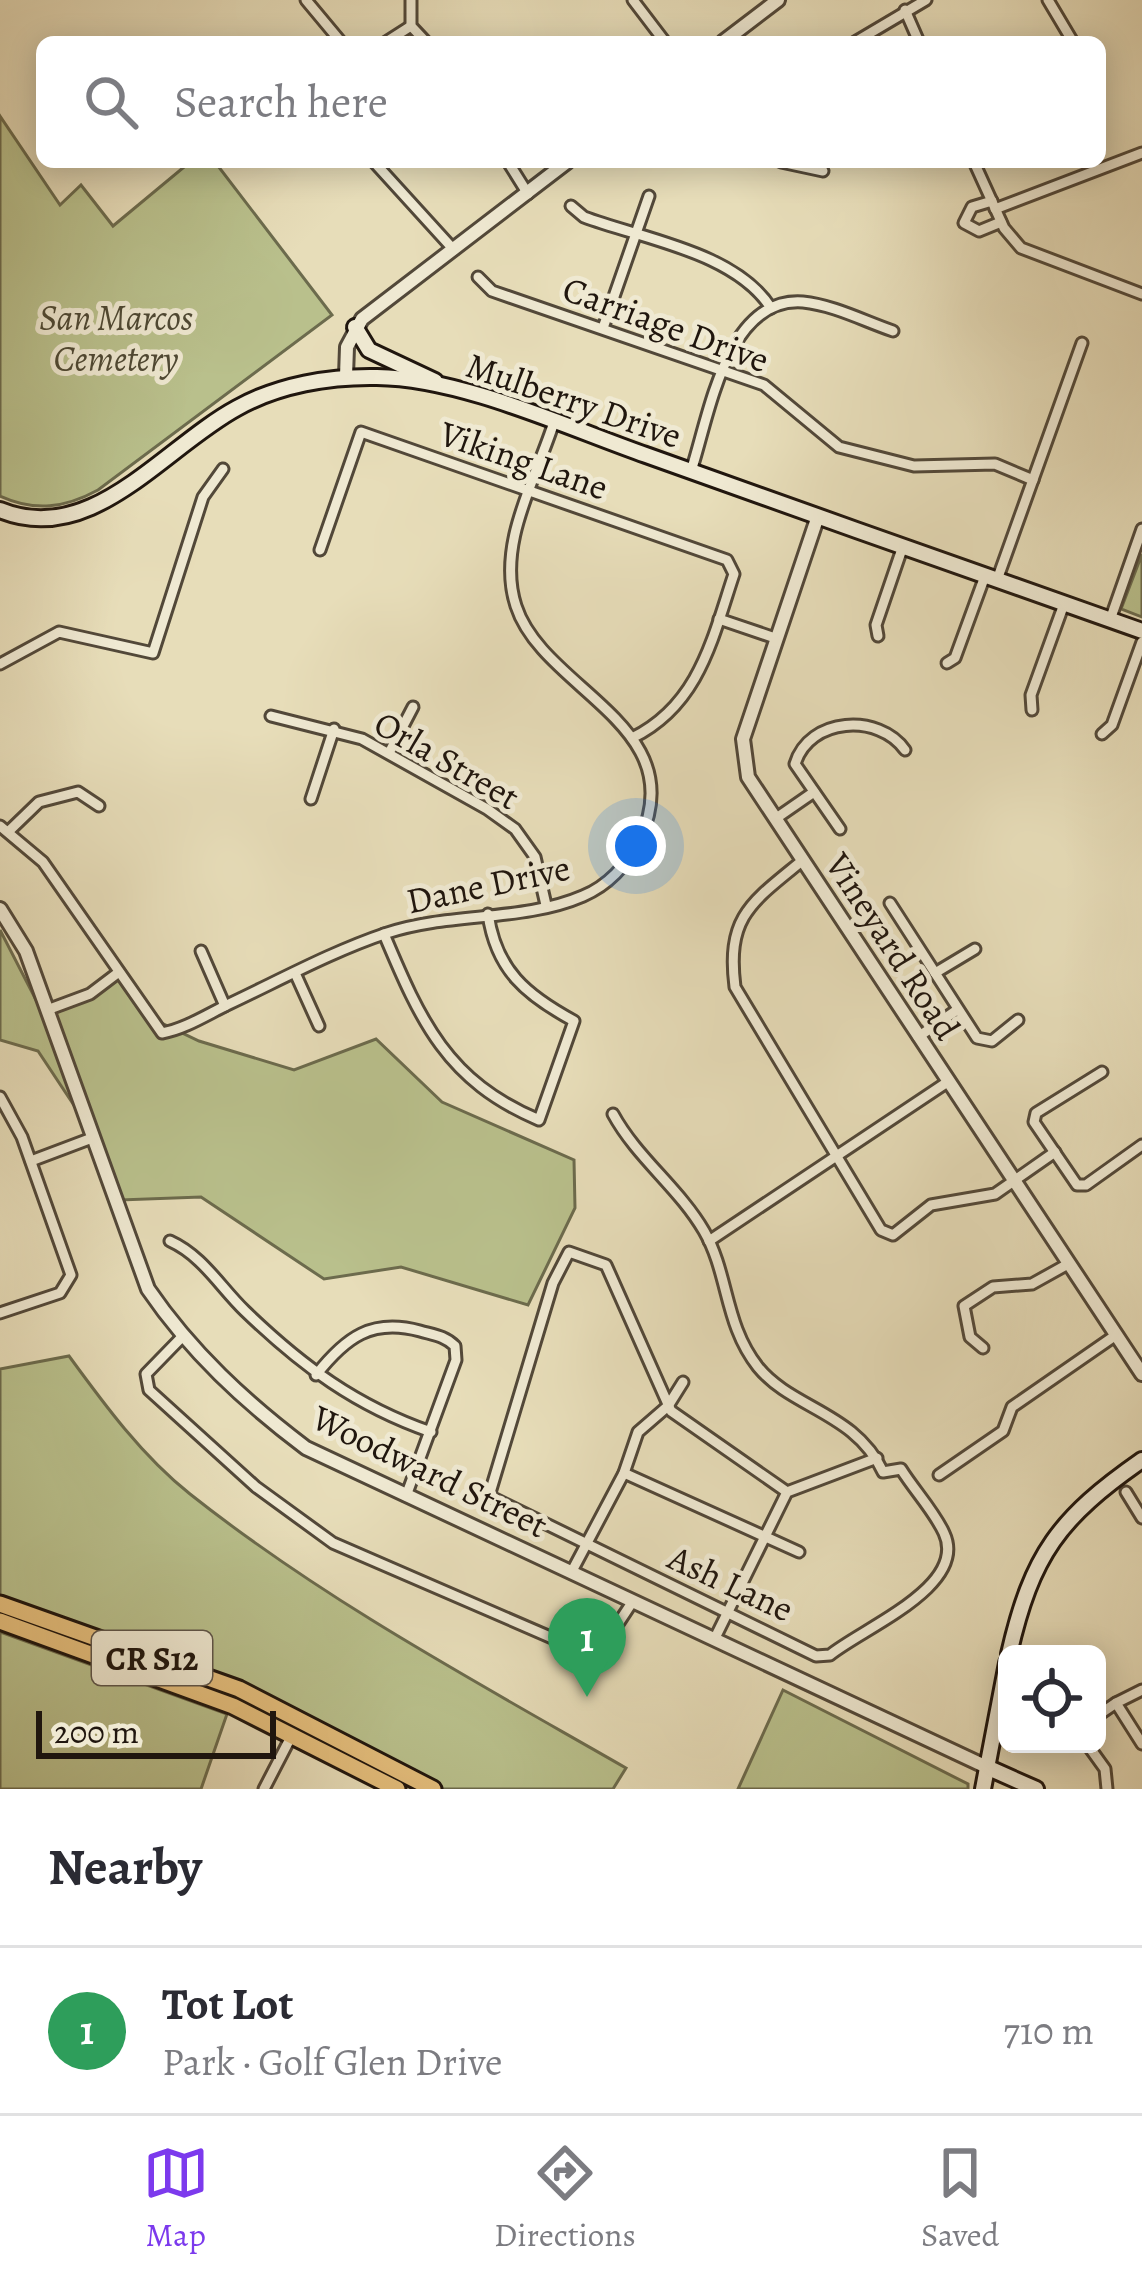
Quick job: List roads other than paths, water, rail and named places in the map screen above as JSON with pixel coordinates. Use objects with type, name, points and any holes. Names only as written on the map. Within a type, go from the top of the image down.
[{"type":"main road","points":[[355,327],[369,350],[422,372],[444,388]]},
{"type":"main road","name":"Mulberry Drive","points":[[0,510],[32,520],[76,517],[239,406],[304,383],[346,376],[444,388],[554,422],[1142,632]]},
{"type":"main road","points":[[1011,1645],[1022,1598],[1042,1551],[1086,1499],[1142,1460]]},
{"type":"main road","name":"CR S12","points":[[0,1604],[239,1689],[397,1789]]},
{"type":"main road","name":"CR S12","points":[[0,1621],[296,1727],[434,1789]]},
{"type":"main road","points":[[983,1789],[998,1722]]},
{"type":"main road","points":[[991,1768],[994,1789]]},
{"type":"main road","name":"Woodward Street","points":[[991,1768],[1036,1789]]},
{"type":"street","points":[[306,0],[336,36]]},
{"type":"street","points":[[411,0],[411,26],[420,36]]},
{"type":"street","points":[[633,0],[660,36]]},
{"type":"street","points":[[731,36],[778,0]]},
{"type":"street","points":[[864,36],[926,0]]},
{"type":"street","points":[[1048,0],[1069,36]]},
{"type":"street","points":[[904,10],[916,36]]},
{"type":"street","points":[[395,36],[411,26]]},
{"type":"street","points":[[1106,166],[1142,153]]},
{"type":"street","points":[[379,168],[454,250]]},
{"type":"street","points":[[512,168],[528,194]]},
{"type":"street","points":[[346,376],[346,346],[355,327],[560,168]]},
{"type":"street","points":[[813,168],[823,170]]},
{"type":"street","points":[[977,168],[1001,222],[1021,248],[1142,294]]},
{"type":"street","points":[[1001,222],[980,231],[964,223],[972,207],[994,205],[1099,168]]},
{"type":"street","points":[[603,328],[649,196]]},
{"type":"street","points":[[572,206],[584,217],[733,270],[758,288],[771,308]]},
{"type":"street","name":"Carriage Drive","points":[[478,277],[492,291],[764,385],[838,447],[900,465],[995,464],[1034,480]]},
{"type":"street","points":[[691,471],[742,332],[771,308],[790,303],[824,306],[893,331]]},
{"type":"street","points":[[947,663],[955,658],[1034,480],[1082,343]]},
{"type":"street","name":"Dane Drive","points":[[119,972],[162,1033],[384,934],[546,905],[585,895],[612,878],[641,836],[650,792],[632,738],[532,636],[517,611],[510,567],[554,422]]},
{"type":"street","name":"Viking Lane","points":[[320,550],[361,431],[727,560],[734,574],[719,619]]},
{"type":"street","points":[[0,664],[59,632],[153,653],[202,497],[223,469]]},
{"type":"street","name":"Vineyard Road","points":[[818,516],[742,739],[748,777],[1142,1374]]},
{"type":"street","points":[[1110,620],[1142,529]]},
{"type":"street","points":[[878,636],[876,625],[903,546]]},
{"type":"street","points":[[1032,710],[1031,694],[1064,604]]},
{"type":"street","points":[[632,738],[665,719],[688,694],[719,619],[775,638]]},
{"type":"street","points":[[1102,734],[1112,725],[1142,642]]},
{"type":"street","points":[[389,753],[413,707]]},
{"type":"street","name":"Orla Street","points":[[271,716],[334,729],[389,753],[515,829],[535,857],[546,905]]},
{"type":"street","points":[[840,829],[795,764],[799,752],[831,729],[856,722],[881,728],[905,750]]},
{"type":"street","points":[[311,800],[334,729]]},
{"type":"street","points":[[47,1010],[90,994],[119,972],[43,862],[4,829],[50,796],[77,791],[99,806]]},
{"type":"street","points":[[775,819],[814,792]]},
{"type":"street","points":[[802,860],[751,903],[730,953],[735,987],[881,1230],[893,1234],[931,1205],[980,1198],[1055,1152]]},
{"type":"street","points":[[890,903],[957,1010],[984,1041],[1018,1020]]},
{"type":"street","name":"Woodward Street","points":[[0,909],[26,951],[129,1248],[181,1338],[306,1448],[991,1768]]},
{"type":"street","points":[[384,934],[409,993],[454,1066],[504,1105],[539,1120],[574,1021],[530,998],[509,974],[497,956],[488,914]]},
{"type":"street","points":[[935,973],[974,950]]},
{"type":"street","points":[[201,951],[225,1006]]},
{"type":"street","points":[[295,973],[319,1026]]},
{"type":"street","points":[[918,1037],[957,1010]]},
{"type":"street","points":[[1102,1072],[1036,1113],[1034,1122],[1077,1185],[1086,1185],[1142,1145]]},
{"type":"street","points":[[709,1241],[946,1083]]},
{"type":"street","points":[[0,1097],[11,1109],[71,1275],[60,1293],[0,1313]]},
{"type":"street","points":[[613,1114],[709,1241],[724,1300],[758,1366],[778,1384],[831,1413],[877,1458],[787,1492],[714,1640]]},
{"type":"street","points":[[31,1161],[92,1138]]},
{"type":"street","points":[[170,1241],[190,1250],[240,1306],[316,1375],[366,1407],[431,1432]]},
{"type":"street","name":"Ash Lane","points":[[668,1406],[606,1265],[569,1252],[546,1305],[489,1496],[816,1656],[830,1655],[940,1578],[950,1556],[945,1534],[901,1469],[883,1472],[877,1458]]},
{"type":"street","points":[[983,1348],[970,1337],[964,1322],[964,1306],[971,1299],[993,1287],[1032,1284],[1068,1264]]},
{"type":"street","points":[[316,1375],[357,1333],[374,1327],[400,1326],[447,1338],[455,1346],[456,1360],[406,1496]]},
{"type":"street","points":[[939,1475],[1004,1431],[1012,1407],[1116,1335]]},
{"type":"street","points":[[181,1338],[151,1365],[146,1374],[149,1390],[280,1508],[333,1543],[587,1653],[600,1651],[633,1601]]},
{"type":"street","points":[[571,1573],[624,1473],[638,1432],[668,1406],[683,1382]]},
{"type":"street","points":[[668,1406],[787,1492]]},
{"type":"street","points":[[624,1473],[799,1552]]},
{"type":"street","points":[[1126,1492],[1142,1518]]},
{"type":"street","points":[[1106,1710],[1142,1690]]},
{"type":"street","points":[[1116,1703],[1142,1744]]},
{"type":"street","points":[[264,1789],[296,1727]]},
{"type":"street","points":[[1093,1753],[1105,1769],[1107,1789]]},
{"type":"place","name":"Tot Lot","points":[[587,1697]]},
{"type":"park label","name":"San Marcos Cemetery","points":[[116,338]]}]
